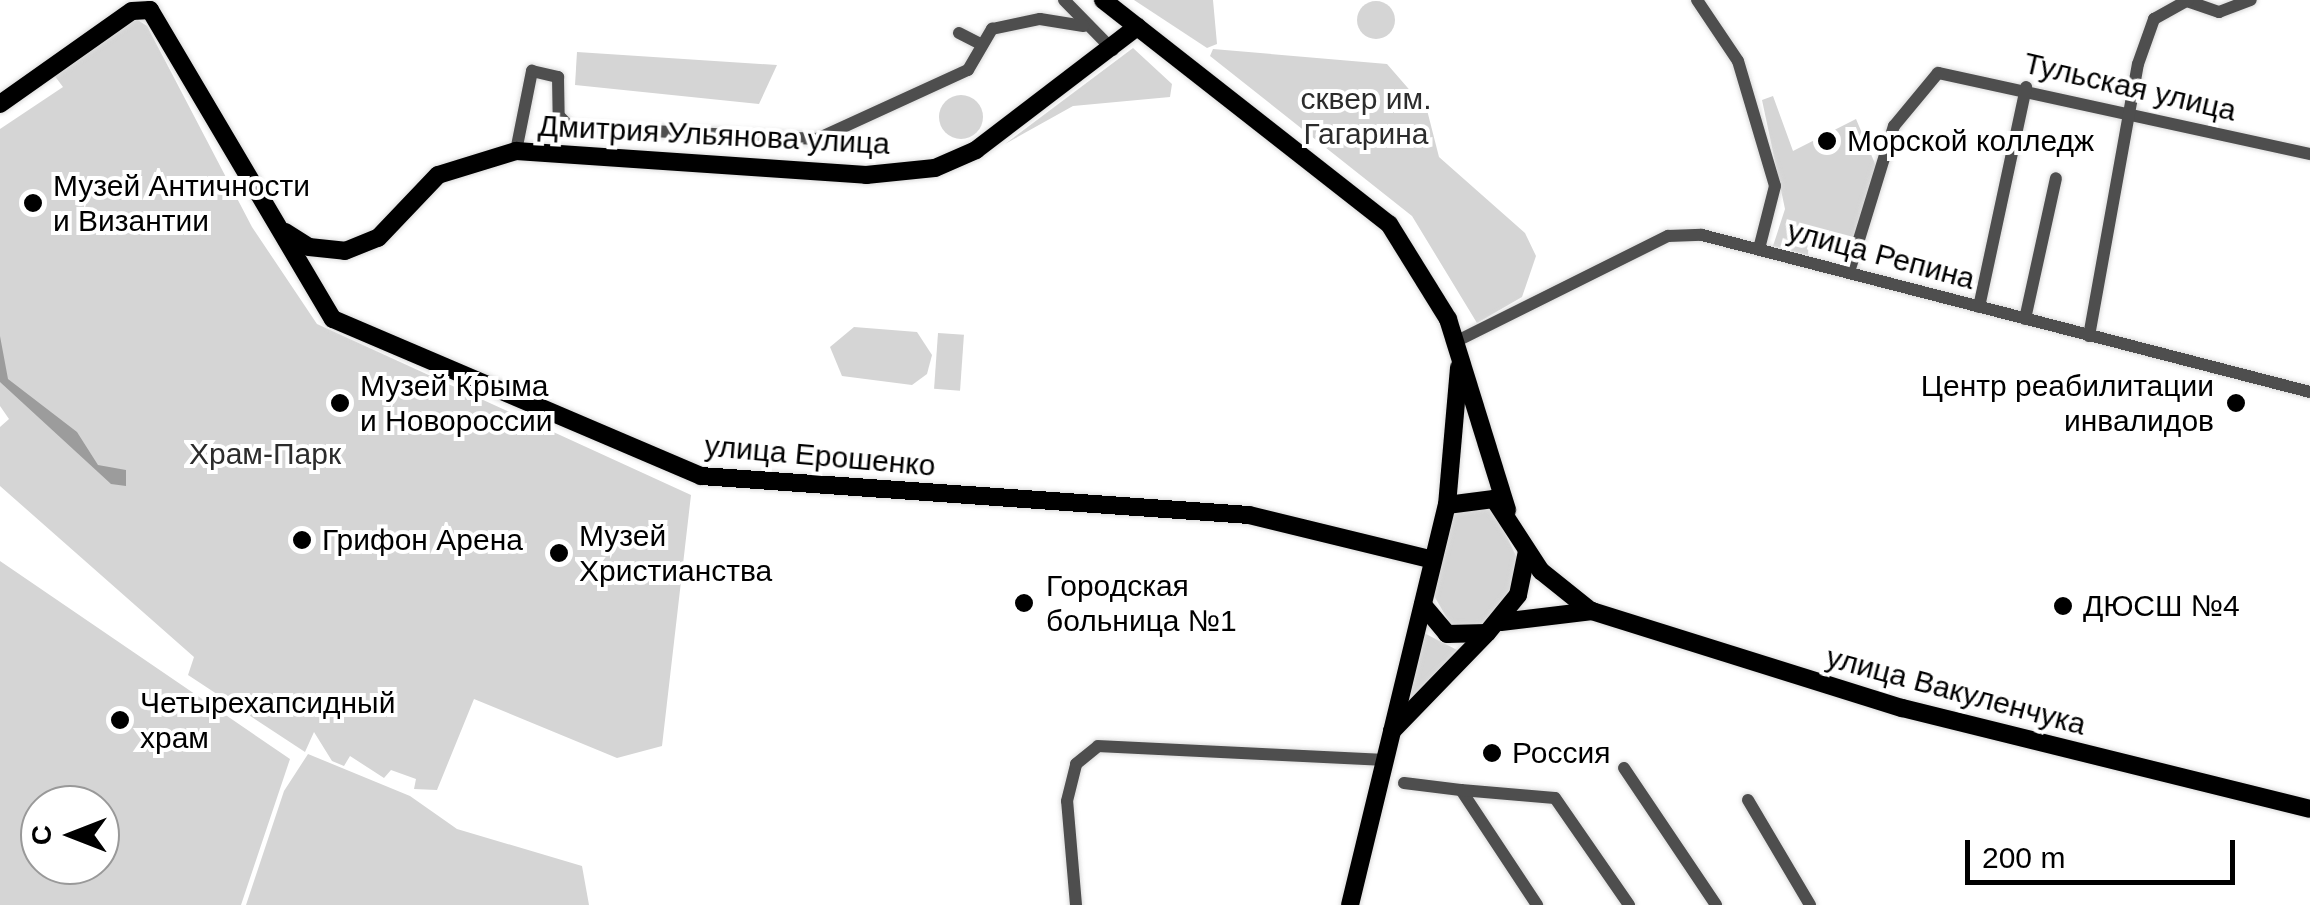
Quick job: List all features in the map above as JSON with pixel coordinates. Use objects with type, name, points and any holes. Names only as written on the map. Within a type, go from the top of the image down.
[{"type":"main road","points":[[1103,0],[1389,224],[1440,300],[1506,510],[1527,551],[1494,628],[1392,732]]},
{"type":"main road","name":"улица Ерошенко","points":[[0,104],[132,11],[150,10],[334,319],[701,476],[1228,514],[1433,560]]},
{"type":"main road","name":"Дмитрия Ульянова улица","points":[[280,229],[308,246],[345,251],[378,238],[438,175],[516,151],[912,172],[976,150],[1113,50],[1137,28]]},
{"type":"main road","points":[[1350,905],[1447,505],[1459,362]]},
{"type":"main road","points":[[1447,505],[1478,494],[1506,510]]},
{"type":"main road","name":"улица Вакуленчука","points":[[1527,551],[1592,611],[1902,708],[2310,809]]},
{"type":"main road","name":"улица Вакуленчука","points":[[1424,604],[1447,634],[1592,611]]},
{"type":"street","points":[[1064,0],[1083,26],[1113,50]]},
{"type":"street","points":[[1697,0],[1738,62],[1774,186],[1759,248]]},
{"type":"street","points":[[2090,336],[2128,114],[2154,19],[2188,0],[2219,12],[2250,0]]},
{"type":"street","points":[[516,151],[532,71],[558,77],[560,116],[570,128],[817,139],[968,70],[979,42],[992,28],[1040,19],[1083,26]]},
{"type":"street","points":[[959,33],[979,42]]},
{"type":"street","name":"Тульская улица","points":[[1848,272],[1894,126],[1938,73],[2026,88],[2310,154]]},
{"type":"street","points":[[1979,307],[2026,88]]},
{"type":"street","points":[[2025,319],[2056,178]]},
{"type":"street","name":"улица Репина","points":[[1455,342],[1668,236],[1759,248],[2310,392]]},
{"type":"street","points":[[1076,905],[1069,786],[1076,764],[1098,746],[1385,760]]},
{"type":"street","points":[[1624,768],[1716,905]]},
{"type":"street","points":[[1404,783],[1555,798],[1629,905]]},
{"type":"street","points":[[1461,790],[1537,905]]},
{"type":"street","points":[[1748,800],[1810,905]]},
{"type":"green space","points":[[1134,0],[1213,0],[1217,44],[1207,48]]},
{"type":"green space","points":[[1376,1],[1389,7],[1395,20],[1389,33],[1376,39],[1363,33],[1357,20],[1363,7]]},
{"type":"green space","name":"Храм-Парк","points":[[133,17],[147,26],[252,227],[317,324],[691,495],[662,746],[617,758],[474,699],[437,790],[414,789],[416,779],[391,770],[384,778],[350,756],[344,766],[332,761],[314,732],[305,752],[188,675],[194,657],[0,486],[0,427],[9,419],[0,406],[0,129],[63,87],[54,75]]},
{"type":"green space","points":[[1133,48],[1172,84],[1170,97],[1073,106],[1005,144]]},
{"type":"green space","name":"сквер им. Гагарина","points":[[1213,49],[1387,64],[1427,110],[1439,157],[1525,233],[1536,256],[1522,297],[1477,323],[1412,216],[1210,56]]},
{"type":"green space","points":[[577,52],[777,65],[759,104],[575,85]]},
{"type":"green space","points":[[961,95],[976,102],[983,117],[976,132],[961,139],[946,132],[939,117],[946,102]]},
{"type":"green space","points":[[1773,96],[1793,151],[1856,119],[1876,166],[1854,237],[1809,234],[1808,255],[1773,246],[1785,209],[1762,100]]},
{"type":"green space","points":[[854,327],[917,332],[932,355],[927,374],[912,385],[842,376],[830,347]]},
{"type":"green space","points":[[938,333],[964,335],[960,391],[934,389]]},
{"type":"green space","points":[[1465,504],[1493,508],[1517,558],[1511,592],[1485,625],[1452,627],[1433,594],[1452,517]]},
{"type":"green space","points":[[0,561],[290,759],[241,905],[0,905]]},
{"type":"green space","points":[[1424,633],[1459,651],[1407,705]]},
{"type":"green space","points":[[308,754],[410,796],[457,829],[582,866],[589,905],[246,905],[284,791]]},
{"type":"shaded area","points":[[0,336],[8,379],[77,432],[98,465],[126,470],[126,486],[111,484],[0,382]]},
{"type":"place","name":"Морской колледж","points":[[1827,141]]},
{"type":"place","name":"Музей Античности и Византии","points":[[33,203]]},
{"type":"place","name":"Музей Крыма и Новороссии","points":[[340,403]]},
{"type":"place","name":"Центр реабилитации инвалидов","points":[[2236,403]]},
{"type":"place","name":"Грифон Арена","points":[[302,540]]},
{"type":"place","name":"Музей Христианства","points":[[559,553]]},
{"type":"place","name":"Городская больница №1","points":[[1024,603]]},
{"type":"place","name":"ДЮСШ №4","points":[[2063,606]]},
{"type":"place","name":"Четырехапсидный храм","points":[[120,720]]},
{"type":"place","name":"Россия","points":[[1492,753]]}]
